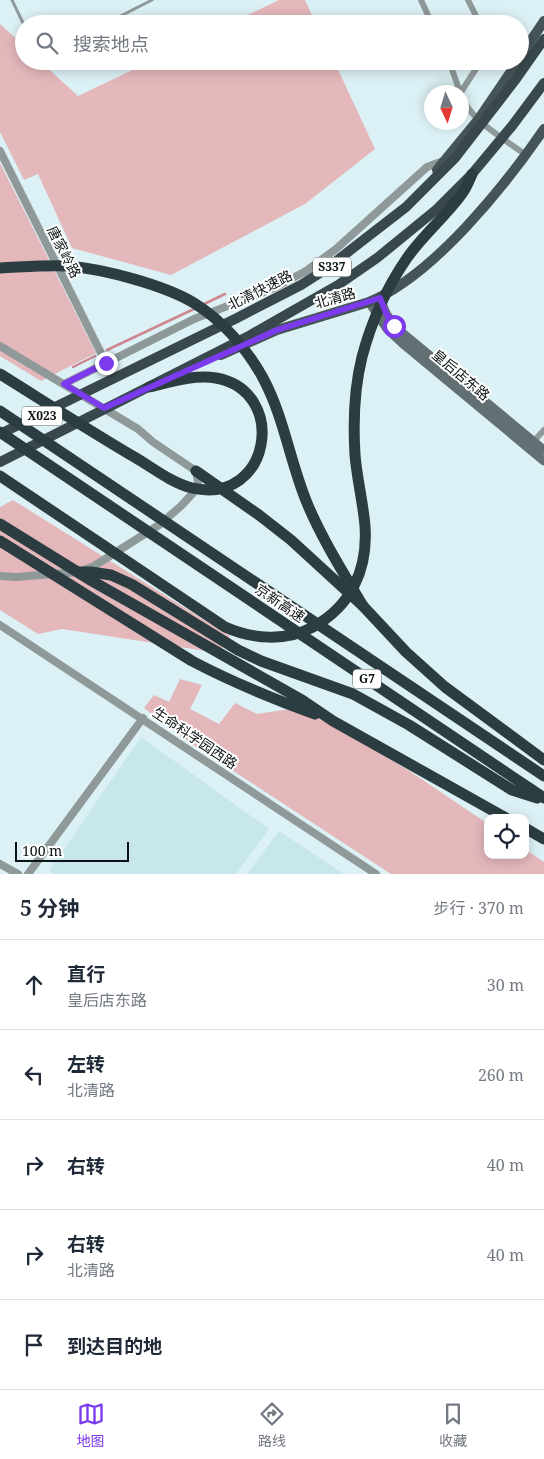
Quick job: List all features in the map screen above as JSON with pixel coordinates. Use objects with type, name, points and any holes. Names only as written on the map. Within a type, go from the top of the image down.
[{"type":"highway","name":"北清快速路","points":[[529,60],[544,39]]},
{"type":"highway","name":"北清快速路","points":[[0,434],[237,318],[301,285],[326,269],[406,207],[455,158],[522,70]]},
{"type":"highway","points":[[0,460],[247,337],[338,285],[377,258],[430,215],[472,174],[523,112],[544,83]]},
{"type":"highway","points":[[0,476],[225,627],[239,633],[263,637],[282,636],[309,629],[325,620],[338,609],[357,582],[364,554],[365,527],[355,454],[354,405],[362,357],[388,289],[408,257],[462,193],[472,174]]},
{"type":"highway","points":[[0,268],[69,266],[120,275],[194,303],[215,319],[241,345],[263,378],[277,412],[307,502],[331,552],[363,606]]},
{"type":"highway","points":[[0,374],[146,464],[191,488],[211,490],[225,487],[236,483],[248,474],[261,452],[263,429],[256,407],[241,389],[226,381],[214,378],[180,380],[149,387]]},
{"type":"highway","name":"京新高速","points":[[0,411],[544,776]]},
{"type":"highway","name":"京新高速","points":[[0,434],[544,799]]},
{"type":"highway","points":[[196,471],[291,540],[363,606],[406,652],[445,687],[544,760]]},
{"type":"highway","points":[[0,524],[61,563],[499,814]]},
{"type":"highway","points":[[0,541],[192,661],[280,701],[333,720]]},
{"type":"highway","points":[[79,572],[111,575],[131,584],[238,650],[261,661],[353,694],[409,725],[512,790],[544,799]]},
{"type":"highway","points":[[529,830],[544,839]]},
{"type":"main road","points":[[529,44],[544,21]]},
{"type":"main road","name":"北清路","points":[[0,434],[84,395],[296,290],[358,248],[423,187],[478,120],[512,70]]},
{"type":"main road","name":"北清路","points":[[0,460],[104,408],[277,330],[380,298],[416,273],[443,250],[482,208],[526,155],[544,129]]},
{"type":"main road","name":"皇后店东路","points":[[380,298],[394,326],[544,450]]},
{"type":"main road","name":"皇后店东路","points":[[369,302],[387,329],[402,343],[544,461]]},
{"type":"street","points":[[421,0],[428,15]]},
{"type":"street","points":[[468,0],[476,15]]},
{"type":"street","points":[[452,70],[458,85]]},
{"type":"street","points":[[466,85],[476,70]]},
{"type":"street","points":[[469,110],[478,120],[526,155]]},
{"type":"street","name":"唐家岭路","points":[[0,151],[106,363]]},
{"type":"street","name":"北清路","points":[[64,384],[194,319],[274,288],[306,271],[336,249],[427,167],[445,161]]},
{"type":"street","points":[[0,346],[138,429],[196,471],[198,482],[193,493],[159,526],[94,566],[79,572],[16,577],[0,576]]},
{"type":"street","points":[[534,441],[544,430]]},
{"type":"street","name":"生命科学园西路","points":[[0,625],[376,874]]},
{"type":"street","points":[[28,874],[143,718]]},
{"type":"street","points":[[0,864],[18,874]]},
{"type":"lane","points":[[12,0],[19,15]]},
{"type":"lane","points":[[123,15],[152,0]]},
{"type":"shaded area","points":[[279,0],[305,0],[312,15],[248,15]]},
{"type":"shaded area","points":[[0,24],[15,38],[15,70],[50,70],[78,96],[132,70],[338,70],[375,149],[305,204],[171,275],[72,248],[38,174],[24,180],[0,132]]},
{"type":"shaded area","points":[[0,163],[96,353],[41,381],[0,356]]},
{"type":"shaded area","points":[[13,500],[230,636],[219,653],[62,629],[38,634],[0,610],[0,507]]},
{"type":"shaded area","points":[[180,679],[202,685],[190,709],[219,724],[235,703],[257,714],[302,707],[408,770],[484,821],[484,859],[529,859],[529,852],[544,862],[544,874],[391,874],[192,744],[144,708],[154,695],[169,702]]},
{"type":"shaded area","points":[[141,737],[269,829],[236,874],[53,874],[49,871]]},
{"type":"shaded area","points":[[279,831],[344,874],[247,874]]},
{"type":"waterway","points":[[204,304],[225,294]]},
{"type":"waterway","points":[[107,350],[196,308]]},
{"type":"waterway","points":[[73,367],[95,356]]},
{"type":"route","points":[[106,363],[64,384],[104,408],[277,330],[380,298],[394,326]]}]
